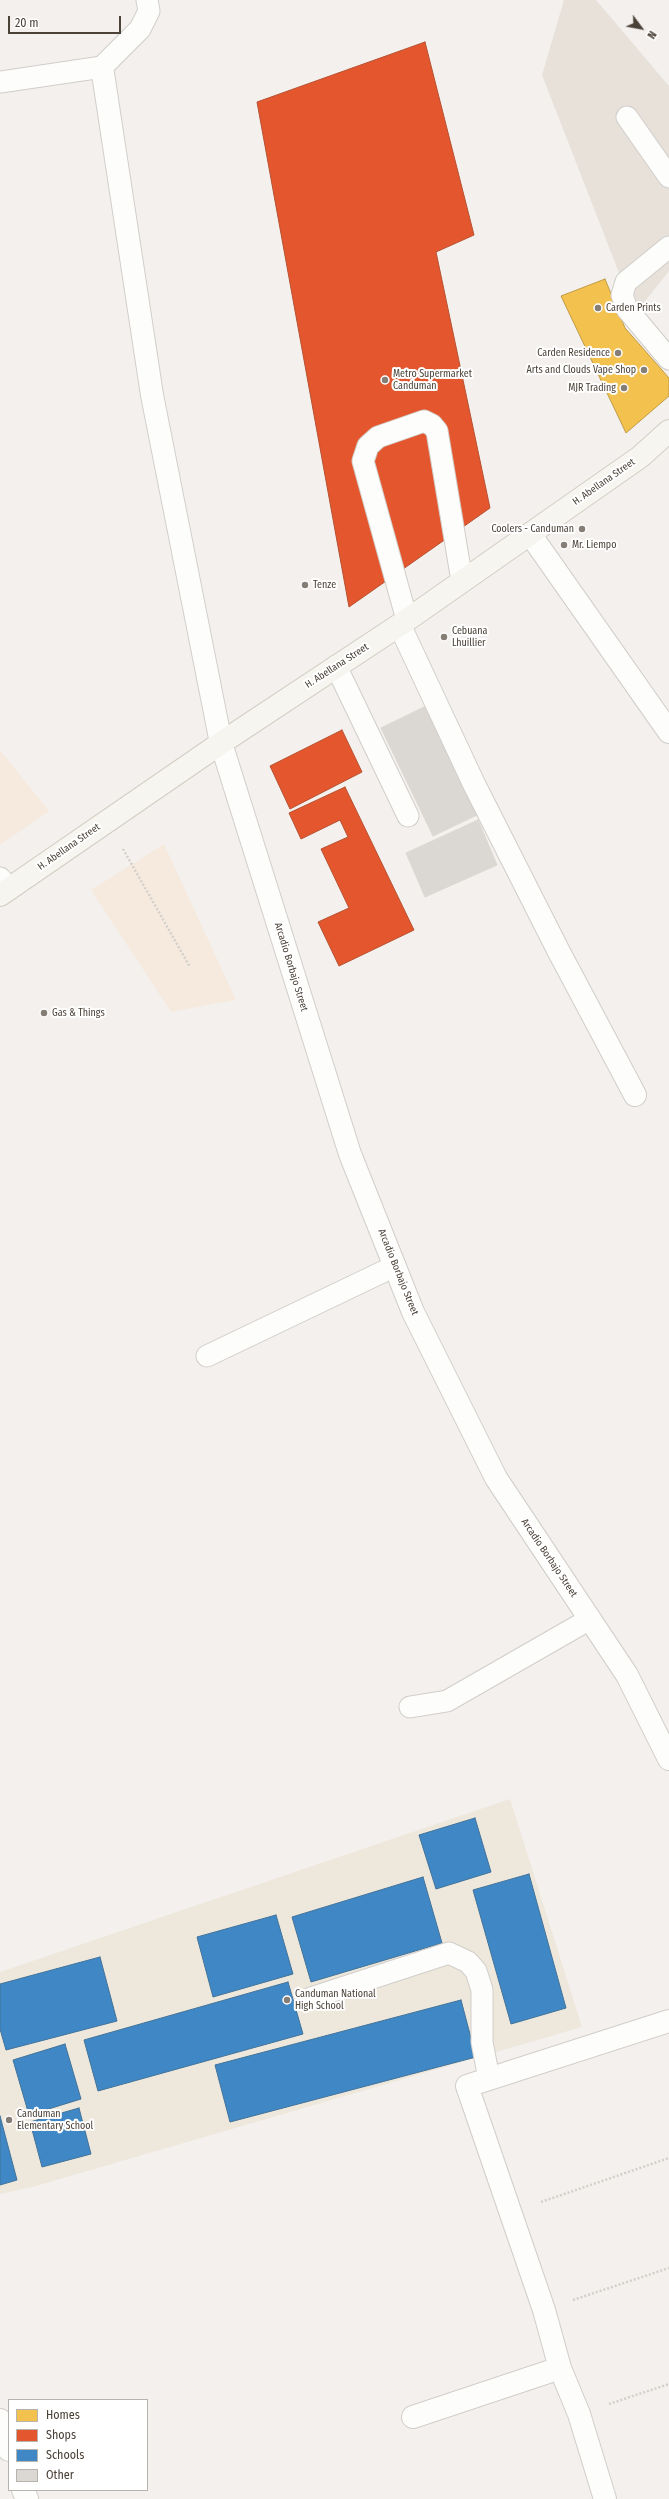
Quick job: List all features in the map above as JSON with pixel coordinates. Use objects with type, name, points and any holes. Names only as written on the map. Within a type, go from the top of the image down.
[{"type":"main road","name":"H. Abellana Street","points":[[3,887],[108,820],[336,666],[403,623],[640,457],[669,430]]},
{"type":"street","name":"Arcadio Borbajo Street","points":[[102,67],[152,395],[221,743],[350,1154],[413,1312],[496,1478],[627,1675],[669,1759]]},
{"type":"street","points":[[530,534],[669,732]]},
{"type":"street","points":[[403,623],[477,791],[558,950],[635,1095]]},
{"type":"street","points":[[605,2499],[579,2414],[560,2368],[544,2310],[467,2086],[669,2021]]},
{"type":"street","points":[[413,2417],[560,2368]]},
{"type":"street","points":[[0,2420],[8,2447]]},
{"type":"lane","points":[[0,82],[102,67],[140,30],[153,4]]},
{"type":"lane","points":[[627,117],[669,177]]},
{"type":"lane","points":[[669,247],[626,282],[622,295],[627,309],[669,359]]},
{"type":"lane","points":[[403,623],[363,461],[368,446],[378,437],[424,421],[432,425],[437,432],[462,581]]},
{"type":"lane","points":[[336,666],[408,816]]},
{"type":"lane","points":[[207,1356],[395,1266]]},
{"type":"lane","points":[[410,1707],[447,1701],[590,1619]]},
{"type":"lane","points":[[312,1998],[450,1953],[468,1962],[476,1971],[482,1990],[482,2042],[489,2079]]},
{"type":"path","points":[[108,820],[190,967]]},
{"type":"path","points":[[511,2212],[669,2158]]},
{"type":"path","points":[[544,2310],[669,2268]]},
{"type":"path","points":[[579,2414],[669,2384]]},
{"type":"shaded area","points":[[564,0],[596,0],[669,86],[669,271],[635,314],[542,75]]},
{"type":"shaded area","points":[[0,750],[49,811],[0,845]]},
{"type":"shaded area","points":[[164,844],[236,1000],[171,1012],[91,890]]},
{"type":"shaded area","name":"Canduman National High School","points":[[510,1799],[582,2027],[36,2186],[0,2194],[0,1972]]},
{"type":"building: Homes","name":"Carden Residence","points":[[605,279],[625,328],[669,378],[669,396],[626,433],[561,296]]},
{"type":"building: Shops","name":"Metro Supermarket Canduman","points":[[425,42],[474,235],[436,252],[490,508],[349,607],[257,102]]},
{"type":"building: Shops","points":[[342,730],[362,772],[290,809],[270,766]]},
{"type":"building: Shops","points":[[345,787],[414,930],[339,966],[318,922],[349,908],[321,849],[348,837],[340,820],[301,839],[289,813]]},
{"type":"building: Schools","points":[[475,1818],[491,1872],[436,1889],[419,1835]]},
{"type":"building: Schools","points":[[529,1874],[566,2008],[511,2024],[473,1890]]},
{"type":"building: Schools","points":[[423,1877],[442,1943],[311,1982],[292,1917]]},
{"type":"building: Schools","points":[[276,1915],[293,1974],[213,1997],[197,1937]]},
{"type":"building: Schools","points":[[100,1957],[117,2021],[6,2050],[0,2029],[0,1984]]},
{"type":"building: Schools","points":[[288,1982],[303,2034],[98,2091],[84,2040]]},
{"type":"building: Schools","points":[[461,2000],[476,2057],[230,2122],[215,2065]]},
{"type":"building: Schools","points":[[65,2044],[81,2099],[29,2115],[13,2060]]},
{"type":"building: Schools","points":[[79,2108],[91,2154],[42,2167],[30,2122]]},
{"type":"building: Schools","points":[[0,2116],[17,2180],[0,2185]]},
{"type":"building: Other","points":[[426,706],[477,815],[433,836],[381,728]]},
{"type":"building: Other","points":[[478,820],[497,865],[425,897],[406,853]]},
{"type":"place","name":"Carden Prints","points":[[598,308]]},
{"type":"place","name":"Carden Residence","points":[[618,353]]},
{"type":"place","name":"Arts and Clouds Vape Shop","points":[[644,370]]},
{"type":"place","name":"Metro Supermarket Canduman","points":[[385,380]]},
{"type":"place","name":"MJR Trading","points":[[624,388]]},
{"type":"place","name":"Coolers - Canduman","points":[[582,529]]},
{"type":"place","name":"Mr. Liempo","points":[[564,545]]},
{"type":"place","name":"Tenze","points":[[305,585]]},
{"type":"place","name":"Cebuana Lhuillier","points":[[444,637]]},
{"type":"place","name":"Gas & Things","points":[[44,1013]]},
{"type":"place","name":"Canduman National High School","points":[[287,2000]]},
{"type":"place","name":"Canduman Elementary School","points":[[9,2120]]}]
